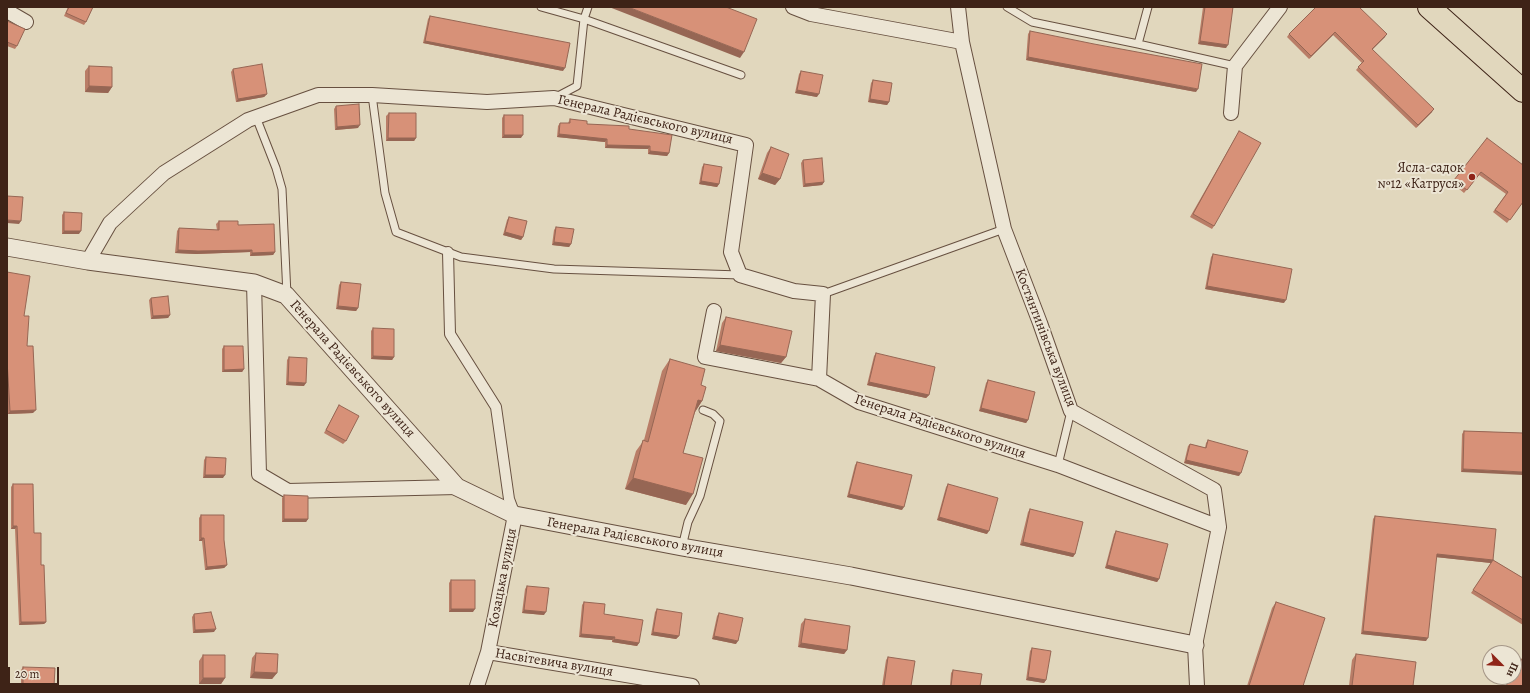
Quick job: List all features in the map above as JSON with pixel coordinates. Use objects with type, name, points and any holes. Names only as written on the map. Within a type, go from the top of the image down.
[{"type":"main road","points":[[1429,7],[1523,91]]},
{"type":"street","points":[[793,7],[811,14],[962,42]]},
{"type":"street","name":"Костянтинівська вулиця","points":[[958,7],[962,42],[1004,229],[1040,323],[1071,411],[1214,490],[1219,527],[1195,645],[1198,686]]},
{"type":"street","points":[[1232,113],[1235,66],[1280,7]]},
{"type":"street","points":[[7,11],[26,22]]},
{"type":"street","name":"Генерала Радієвського вулиця","points":[[740,275],[731,252],[746,145],[554,98],[488,102],[372,95],[318,95],[248,120],[164,174],[110,223],[88,261],[254,283],[286,295],[457,487],[515,516],[851,576],[1195,645]]},
{"type":"street","points":[[7,247],[88,261]]},
{"type":"street","points":[[448,252],[450,334],[496,407],[509,498],[515,516]]},
{"type":"street","points":[[740,275],[794,291],[823,294],[819,379]]},
{"type":"street","name":"Генерала Радієвського вулиця","points":[[254,283],[259,474],[288,491],[457,487]]},
{"type":"street","name":"Генерала Радієвського вулиця","points":[[714,311],[705,357],[819,379],[859,402],[1058,466],[1219,527]]},
{"type":"street","name":"Козацька вулиця","points":[[477,686],[488,652],[515,516]]},
{"type":"street","name":"Насвітевича вулиця","points":[[488,652],[692,686]]},
{"type":"lane","points":[[541,7],[584,19],[742,75]]},
{"type":"lane","points":[[554,98],[578,86],[584,19],[588,7]]},
{"type":"lane","points":[[1008,7],[1032,22],[1235,66]]},
{"type":"lane","points":[[1138,44],[1148,7]]},
{"type":"lane","points":[[372,95],[385,193],[396,232],[461,257],[554,269],[740,275]]},
{"type":"lane","points":[[256,117],[276,168],[282,189],[287,297]]},
{"type":"lane","points":[[823,294],[1004,229]]},
{"type":"lane","points":[[682,547],[688,522],[700,496],[720,421],[713,414],[703,410]]},
{"type":"lane","points":[[1058,466],[1071,411]]},
{"type":"building","points":[[69,7],[93,7],[86,22],[66,13]]},
{"type":"building","points":[[628,7],[726,7],[757,19],[744,52]]},
{"type":"building","points":[[1205,7],[1233,7],[1228,45],[1200,41]]},
{"type":"building","points":[[1316,7],[1359,7],[1387,34],[1372,49],[1434,109],[1418,125],[1358,67],[1364,61],[1335,32],[1311,56],[1289,34]]},
{"type":"building","points":[[430,16],[570,43],[565,68],[425,41]]},
{"type":"building","points":[[7,21],[25,29],[17,46],[7,42]]},
{"type":"building","points":[[1030,31],[1202,64],[1198,89],[1028,57]]},
{"type":"building","points":[[262,64],[267,94],[238,99],[233,69]]},
{"type":"building","points":[[89,66],[112,67],[112,87],[89,86]]},
{"type":"building","points":[[801,71],[823,75],[819,94],[797,90]]},
{"type":"building","points":[[873,80],[892,83],[889,102],[870,99]]},
{"type":"building","points":[[359,104],[360,125],[337,127],[336,106]]},
{"type":"building","points":[[389,113],[416,113],[416,138],[388,138]]},
{"type":"building","points":[[504,115],[523,115],[523,135],[504,135]]},
{"type":"building","points":[[570,119],[587,121],[587,124],[629,126],[629,129],[672,135],[669,153],[650,151],[650,146],[607,145],[607,139],[559,134],[560,123],[570,123]]},
{"type":"building","points":[[1239,131],[1261,143],[1214,226],[1193,214]]},
{"type":"building","points":[[1487,138],[1523,165],[1523,202],[1510,220],[1495,210],[1508,192],[1481,172],[1467,190],[1454,180]]},
{"type":"building","points":[[771,147],[789,154],[780,179],[762,173]]},
{"type":"building","points":[[822,158],[824,182],[805,184],[803,160]]},
{"type":"building","points":[[704,164],[722,167],[719,184],[701,181]]},
{"type":"building","points":[[7,196],[23,197],[21,221],[7,220]]},
{"type":"building","points":[[64,212],[82,213],[81,231],[64,231]]},
{"type":"building","points":[[509,217],[527,221],[523,237],[505,232]]},
{"type":"building","points":[[219,221],[238,221],[238,225],[274,224],[275,252],[252,253],[252,250],[178,250],[179,228],[219,230]]},
{"type":"building","points":[[556,227],[574,229],[571,244],[554,242]]},
{"type":"building","points":[[1213,254],[1292,269],[1286,300],[1207,286]]},
{"type":"building","points":[[7,272],[30,276],[24,316],[29,316],[27,346],[33,346],[36,410],[10,411],[7,360]]},
{"type":"building","points":[[341,282],[361,284],[358,308],[338,306]]},
{"type":"building","points":[[168,296],[170,315],[153,316],[151,298]]},
{"type":"building","points":[[726,317],[792,331],[786,357],[720,345]]},
{"type":"building","points":[[373,328],[394,329],[394,357],[373,356]]},
{"type":"building","points":[[224,346],[243,346],[244,369],[224,370]]},
{"type":"building","points":[[876,353],[935,367],[929,395],[869,382]]},
{"type":"building","points":[[289,357],[307,358],[306,383],[288,382]]},
{"type":"building","points":[[670,359],[705,369],[701,385],[706,387],[702,401],[698,400],[683,453],[703,458],[693,494],[633,478],[643,440],[648,442]]},
{"type":"building","points":[[988,380],[1035,392],[1028,420],[981,408]]},
{"type":"building","points":[[339,405],[359,416],[346,441],[326,430]]},
{"type":"building","points":[[1464,431],[1523,433],[1523,472],[1463,469]]},
{"type":"building","points":[[1208,440],[1248,451],[1241,473],[1186,460],[1190,444],[1206,448]]},
{"type":"building","points":[[206,457],[226,458],[225,475],[205,475]]},
{"type":"building","points":[[857,462],[912,475],[904,507],[849,494]]},
{"type":"building","points":[[13,484],[33,484],[34,533],[41,533],[41,565],[44,565],[46,622],[21,622],[17,526],[13,526]]},
{"type":"building","points":[[948,484],[998,498],[989,531],[939,517]]},
{"type":"building","points":[[284,495],[308,496],[308,519],[284,519]]},
{"type":"building","points":[[1030,509],[1083,522],[1075,554],[1023,542]]},
{"type":"building","points":[[201,515],[224,515],[224,540],[227,565],[207,567],[204,538],[201,538]]},
{"type":"building","points":[[1375,516],[1496,529],[1493,560],[1437,554],[1428,638],[1363,631]]},
{"type":"building","points":[[1116,531],[1168,544],[1159,579],[1107,565]]},
{"type":"building","points":[[1493,560],[1523,578],[1523,620],[1473,590]]},
{"type":"building","points":[[451,580],[475,580],[475,609],[451,609]]},
{"type":"building","points":[[527,586],[549,588],[546,612],[524,610]]},
{"type":"building","points":[[584,602],[605,604],[604,614],[643,620],[639,643],[614,639],[615,637],[581,634]]},
{"type":"building","points":[[1276,602],[1325,618],[1303,686],[1249,686]]},
{"type":"building","points":[[657,609],[682,613],[679,636],[653,632]]},
{"type":"building","points":[[211,612],[216,629],[195,630],[194,614]]},
{"type":"building","points":[[719,613],[743,618],[738,641],[714,636]]},
{"type":"building","points":[[805,619],[850,626],[847,650],[801,643]]},
{"type":"building","points":[[1032,648],[1051,651],[1046,680],[1028,677]]},
{"type":"building","points":[[256,653],[278,654],[277,673],[254,672]]},
{"type":"building","points":[[1356,654],[1416,662],[1413,686],[1352,686]]},
{"type":"building","points":[[203,655],[225,655],[225,678],[203,678]]},
{"type":"building","points":[[888,657],[915,661],[911,686],[884,686]]},
{"type":"building","points":[[1523,657],[1523,686],[1506,686],[1522,685]]},
{"type":"building","points":[[23,667],[55,668],[54,686],[23,686]]},
{"type":"building","points":[[953,670],[982,674],[980,686],[951,686]]},
{"type":"place","name":"Ясла-садок №12 «Катруся»","points":[[1472,177]]}]
